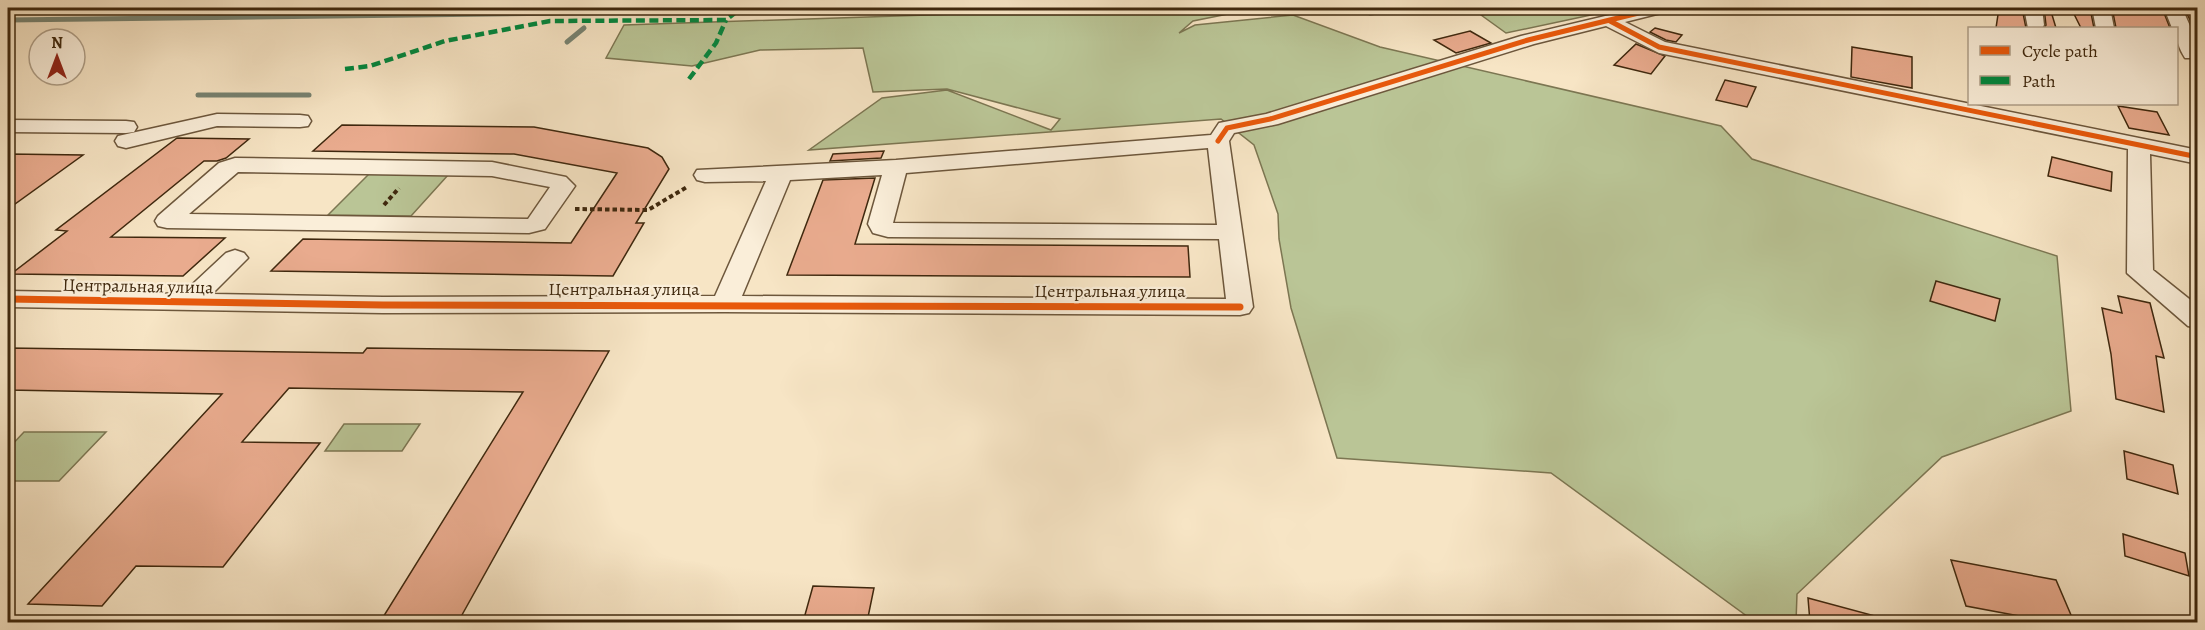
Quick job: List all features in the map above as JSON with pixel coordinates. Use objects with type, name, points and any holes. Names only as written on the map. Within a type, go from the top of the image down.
[{"type":"street","points":[[896,167],[880,222],[880,227],[884,229],[1230,232],[1218,141],[1227,128],[1270,119],[1528,39],[1659,8]]},
{"type":"street","points":[[2101,8],[2105,27]]},
{"type":"street","points":[[2173,8],[2192,54]]},
{"type":"street","points":[[1610,21],[1659,47],[2198,157]]},
{"type":"street","points":[[8,126],[126,134],[217,120],[300,121]]},
{"type":"street","points":[[705,175],[781,174],[896,167],[1218,141]]},
{"type":"street","points":[[2139,145],[2140,273],[2198,320]]},
{"type":"street","points":[[233,166],[492,169],[561,183],[562,187],[547,209],[536,224],[529,226],[167,220],[227,168],[233,166]]},
{"type":"street","points":[[725,304],[781,174]]},
{"type":"street","name":"Центральная улица","points":[[8,299],[383,305],[1240,307],[1230,232]]},
{"type":"street","points":[[189,302],[235,258]]},
{"type":"path","points":[[366,224],[418,168]]},
{"type":"path","points":[[547,209],[648,210],[705,175]]},
{"type":"green space","points":[[1135,8],[1381,8],[1238,12],[1193,21],[1179,33],[1195,25],[1293,15],[1380,47],[1721,126],[1752,159],[2057,256],[2071,411],[1942,457],[1797,594],[1796,622],[1755,622],[1551,473],[1337,458],[1291,308],[1279,239],[1278,214],[1254,145],[1221,119],[809,150],[882,98],[947,90],[1051,130],[1060,119],[947,89],[873,92],[863,48],[760,50],[692,66],[606,58],[624,25]]},
{"type":"green space","points":[[1519,8],[1582,8],[1605,12],[1506,33],[1481,15]]},
{"type":"green space","points":[[370,173],[449,174],[411,216],[328,215]]},
{"type":"green space","points":[[344,424],[420,424],[402,451],[325,451]]},
{"type":"green space","points":[[24,432],[106,432],[59,481],[8,481],[8,449]]},
{"type":"building","points":[[1999,8],[2022,8],[2026,27],[1996,27]]},
{"type":"building","points":[[2044,8],[2050,8],[2056,27],[2045,27]]},
{"type":"building","points":[[2071,8],[2090,8],[2094,27],[2080,27]]},
{"type":"building","points":[[2112,8],[2162,8],[2170,27],[2116,27]]},
{"type":"building","points":[[2184,8],[2198,8],[2198,28],[2194,28]]},
{"type":"building","points":[[1655,28],[1682,35],[1676,42],[1666,40],[1650,32]]},
{"type":"building","points":[[1470,31],[1491,43],[1456,53],[1434,40]]},
{"type":"building","points":[[1636,44],[1665,56],[1651,74],[1614,65]]},
{"type":"building","points":[[1852,47],[1912,57],[1912,88],[1851,77]]},
{"type":"building","points":[[1725,80],[1756,87],[1747,107],[1716,100]]},
{"type":"building","points":[[2118,106],[2157,112],[2169,135],[2129,128]]},
{"type":"building","points":[[342,125],[534,127],[648,148],[662,157],[669,169],[636,223],[644,223],[613,276],[271,271],[303,239],[571,243],[617,173],[514,154],[313,151]]},
{"type":"building","points":[[177,138],[249,139],[226,158],[204,161],[111,237],[225,238],[183,276],[11,274],[67,231],[56,230]]},
{"type":"building","points":[[884,151],[881,158],[830,161],[833,154]]},
{"type":"building","points":[[8,154],[83,155],[8,209]]},
{"type":"building","points":[[2052,157],[2112,172],[2111,191],[2048,176]]},
{"type":"building","points":[[875,178],[855,244],[1188,246],[1190,277],[787,275],[823,180]]},
{"type":"building","points":[[1936,281],[2000,299],[1995,321],[1930,301]]},
{"type":"building","points":[[2118,296],[2150,303],[2164,358],[2156,356],[2164,412],[2116,399],[2111,354],[2102,308],[2122,313]]},
{"type":"building","points":[[8,348],[363,353],[367,348],[609,351],[458,622],[380,622],[523,392],[289,388],[242,442],[320,443],[223,567],[136,566],[102,606],[28,604],[222,394],[8,390]]},
{"type":"building","points":[[2124,451],[2173,465],[2178,494],[2127,479]]},
{"type":"building","points":[[2123,534],[2185,553],[2189,576],[2125,556]]},
{"type":"building","points":[[1951,560],[2056,580],[2074,622],[2052,622],[1966,606]]},
{"type":"building","points":[[813,586],[874,588],[867,622],[803,622]]},
{"type":"building","points":[[1808,598],[1875,616],[1874,622],[1810,622]]},
{"type":"waterway","points":[[8,20],[964,8]]},
{"type":"waterway","points":[[1370,13],[1414,8]]},
{"type":"waterway","points":[[567,42],[584,28]]},
{"type":"waterway","points":[[198,95],[309,95]]},
{"type":"marked path","points":[[345,69],[370,66],[445,41],[550,21],[726,20],[741,8]]},
{"type":"marked path","points":[[689,79],[716,43],[726,20]]},
{"type":"cycle path","points":[[1218,141],[1227,128],[1270,119],[1528,40],[1659,8]]},
{"type":"cycle path","points":[[1610,21],[1659,47],[2198,157]]},
{"type":"cycle path","points":[[8,299],[383,305],[1240,307]]}]
